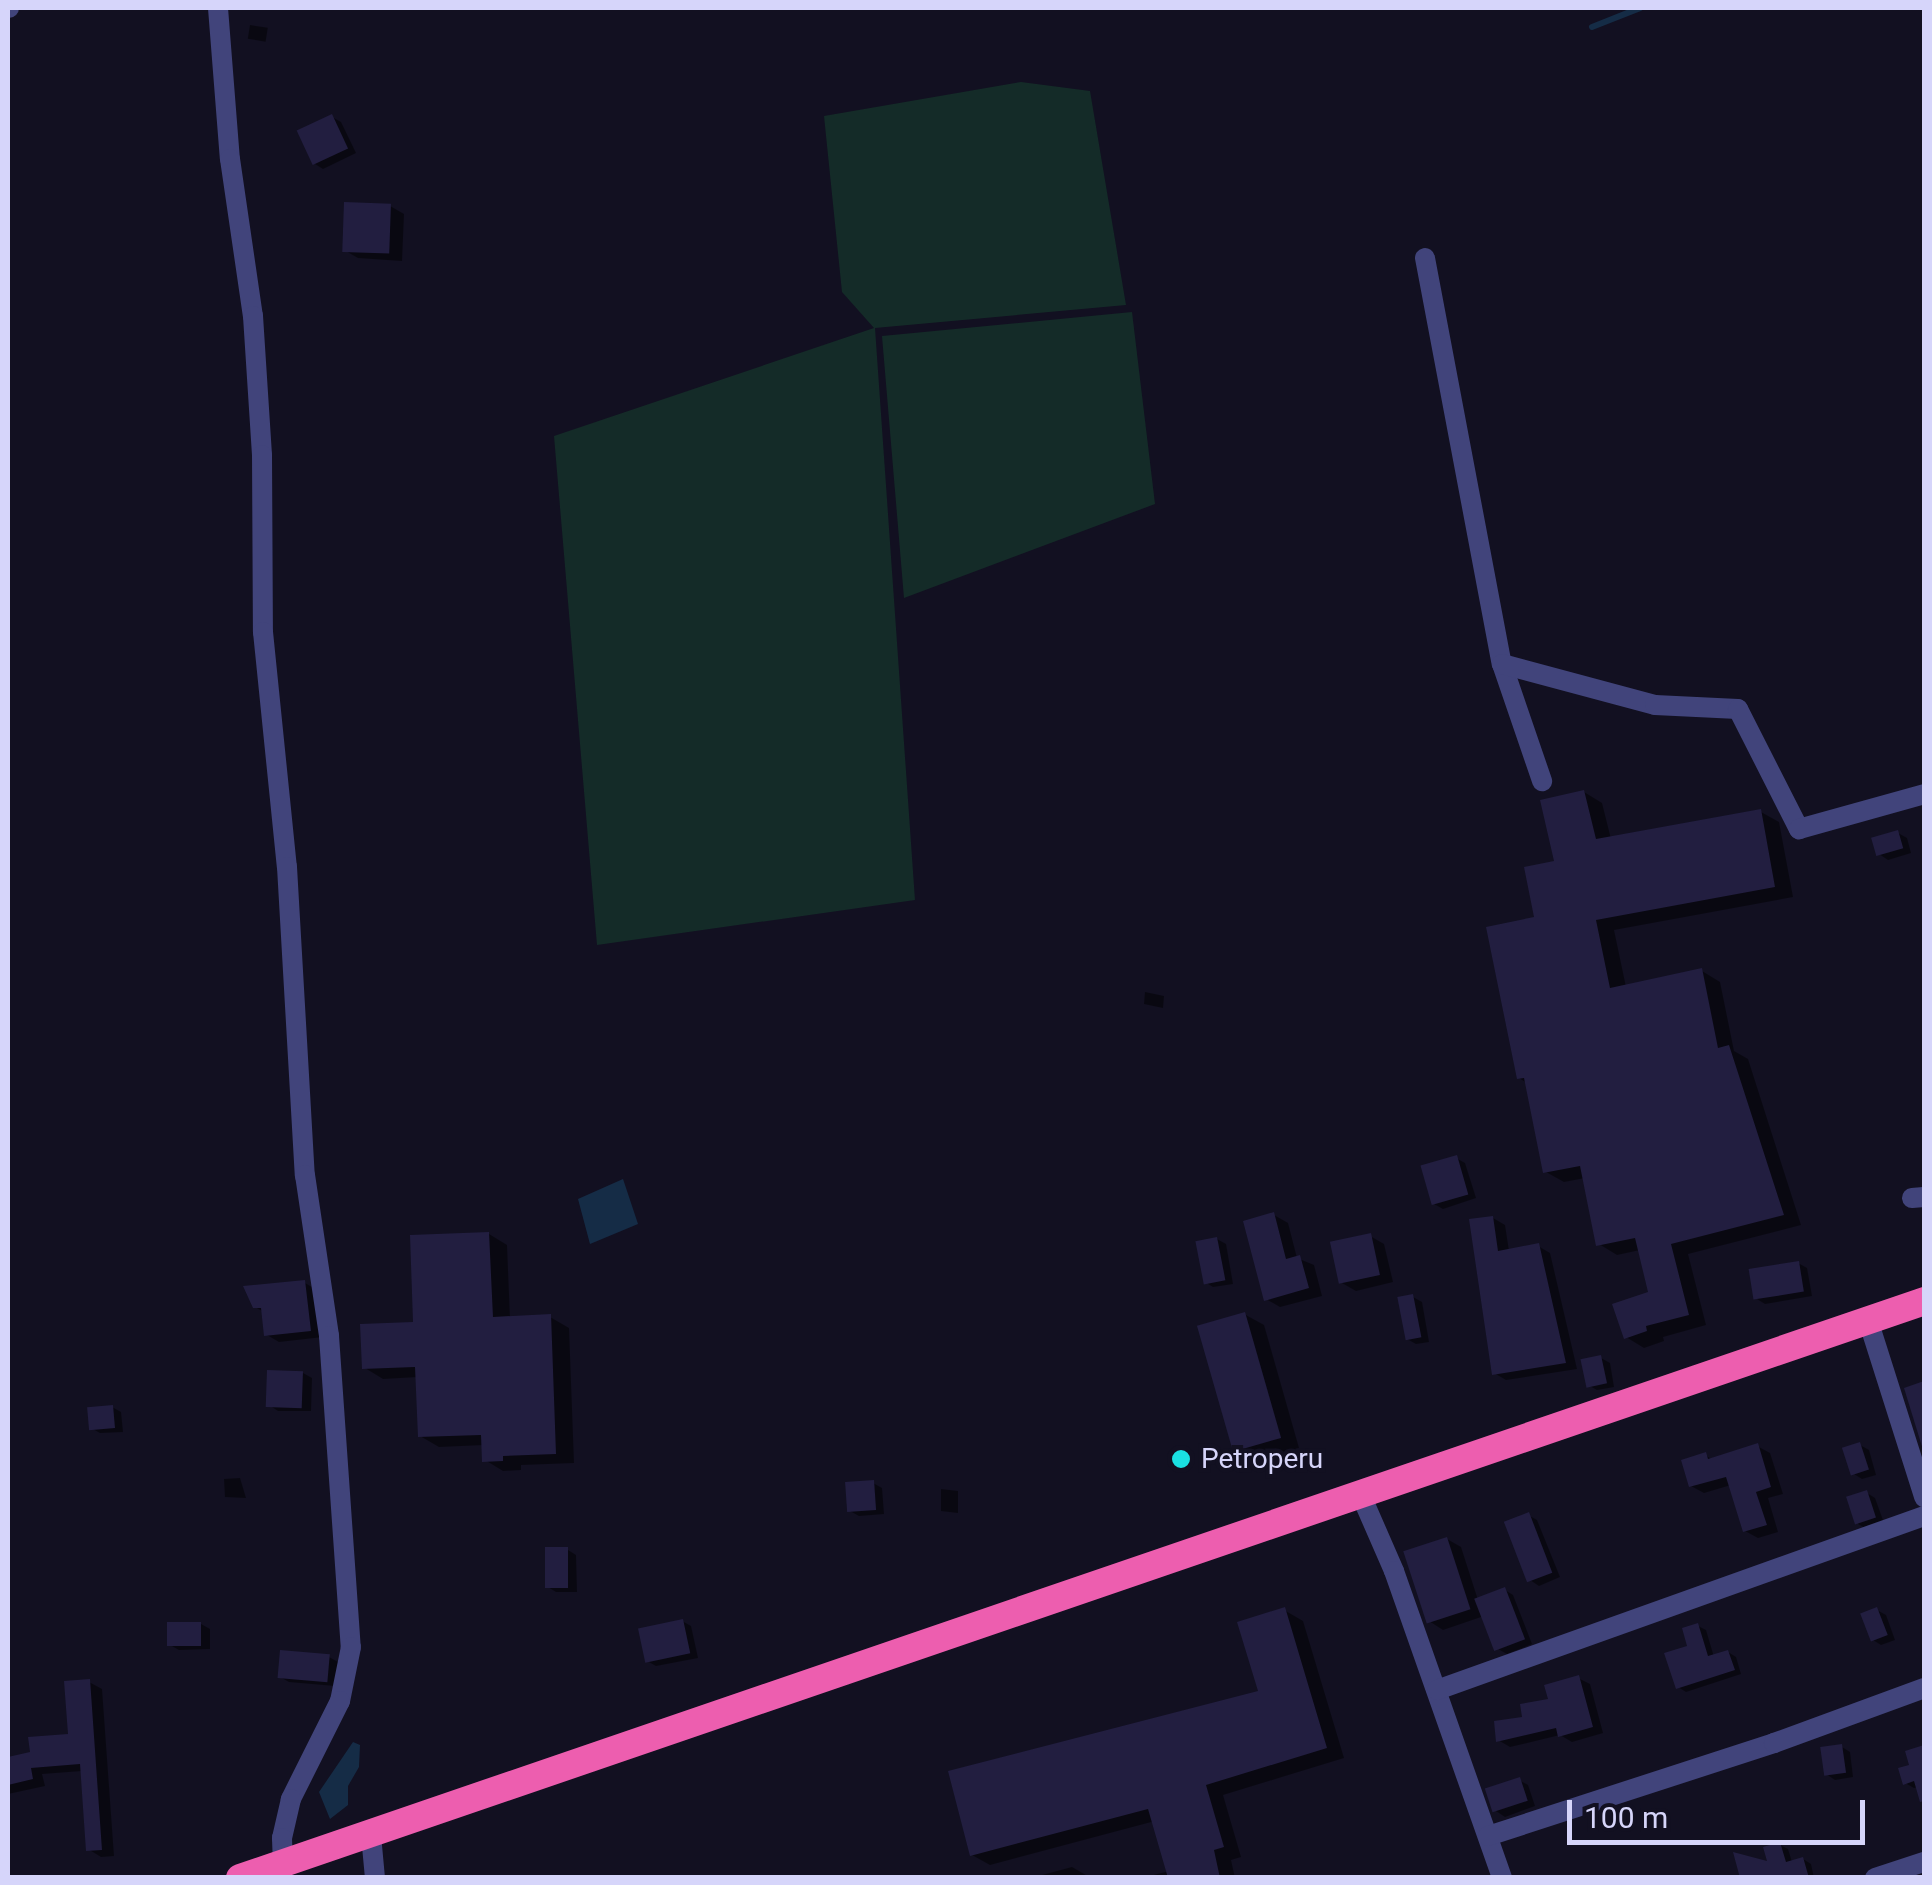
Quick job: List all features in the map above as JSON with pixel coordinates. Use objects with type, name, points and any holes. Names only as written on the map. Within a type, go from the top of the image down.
[{"type":"highway","points":[[240,1878],[1924,1301]]},
{"type":"street","points":[[218,8],[230,159],[253,316],[262,455],[263,632],[288,868],[305,1175],[328,1336],[351,1647],[340,1700],[291,1799],[282,1838],[284,1863]]},
{"type":"street","points":[[1425,258],[1502,664],[1542,782]]},
{"type":"street","points":[[1502,664],[1655,705],[1738,709],[1798,830],[1924,794]]},
{"type":"street","points":[[1868,1320],[1924,1497]]},
{"type":"street","points":[[1360,1494],[1394,1571],[1502,1878]]},
{"type":"street","points":[[1437,1690],[1924,1516]]},
{"type":"street","points":[[1488,1836],[1774,1743],[1924,1688]]},
{"type":"street","points":[[371,1835],[375,1878]]},
{"type":"street","points":[[1875,1878],[1924,1862]]},
{"type":"green space","points":[[1021,82],[1090,91],[1126,305],[875,328],[915,900],[597,945],[554,436],[874,328],[842,292],[824,116]]},
{"type":"green space","points":[[1132,312],[1155,504],[904,598],[882,336]]},
{"type":"water","points":[[623,1179],[638,1224],[590,1244],[578,1199]]},
{"type":"water","points":[[353,1742],[360,1745],[359,1767],[348,1786],[348,1805],[330,1819],[319,1792]]},
{"type":"building","points":[[332,114],[348,148],[313,165],[297,130]]},
{"type":"building","points":[[344,202],[391,204],[389,254],[342,252]]},
{"type":"building","points":[[1584,790],[1596,839],[1761,809],[1775,887],[1596,920],[1610,988],[1702,968],[1718,1048],[1729,1045],[1784,1215],[1671,1244],[1689,1315],[1646,1326],[1647,1331],[1624,1339],[1612,1304],[1648,1292],[1635,1238],[1596,1246],[1580,1166],[1543,1173],[1524,1078],[1517,1079],[1486,927],[1534,917],[1524,867],[1554,861],[1540,800]]},
{"type":"building","points":[[1898,830],[1903,848],[1876,856],[1871,838]]},
{"type":"building","points":[[1457,1155],[1468,1194],[1432,1205],[1420,1165]]},
{"type":"building","points":[[1274,1212],[1286,1259],[1300,1255],[1309,1288],[1264,1301],[1243,1221]]},
{"type":"building","points":[[1493,1216],[1498,1251],[1539,1243],[1566,1363],[1492,1375],[1469,1219]]},
{"type":"building","points":[[489,1232],[493,1317],[551,1314],[556,1454],[503,1456],[503,1461],[482,1462],[481,1435],[418,1437],[415,1367],[362,1369],[360,1324],[413,1322],[410,1235]]},
{"type":"building","points":[[1371,1233],[1380,1275],[1339,1284],[1330,1242]]},
{"type":"building","points":[[1217,1237],[1225,1280],[1204,1284],[1195,1241]]},
{"type":"building","points":[[1799,1261],[1804,1292],[1753,1300],[1749,1269]]},
{"type":"building","points":[[305,1280],[311,1331],[264,1336],[261,1308],[253,1308],[243,1286]]},
{"type":"building","points":[[1413,1294],[1421,1337],[1406,1340],[1397,1297]]},
{"type":"building","points":[[1245,1312],[1281,1438],[1233,1452],[1197,1326]]},
{"type":"building","points":[[1601,1355],[1607,1383],[1586,1388],[1580,1359]]},
{"type":"building","points":[[267,1370],[303,1371],[302,1408],[266,1407]]},
{"type":"building","points":[[1924,1381],[1924,1453],[1904,1388]]},
{"type":"building","points":[[113,1405],[115,1428],[89,1430],[87,1407]]},
{"type":"building","points":[[1860,1442],[1869,1470],[1851,1475],[1842,1448]]},
{"type":"building","points":[[1758,1443],[1771,1487],[1756,1492],[1767,1525],[1743,1532],[1726,1477],[1689,1487],[1681,1460],[1706,1452],[1708,1459]]},
{"type":"building","points":[[874,1480],[876,1510],[847,1512],[845,1482]]},
{"type":"building","points":[[1867,1490],[1876,1518],[1855,1524],[1846,1497]]},
{"type":"building","points":[[1529,1512],[1552,1573],[1527,1582],[1504,1522]]},
{"type":"building","points":[[1447,1537],[1470,1609],[1427,1623],[1403,1551]]},
{"type":"building","points":[[545,1547],[568,1547],[568,1588],[545,1588]]},
{"type":"building","points":[[1505,1587],[1525,1639],[1494,1651],[1474,1599]]},
{"type":"building","points":[[1285,1607],[1327,1748],[1206,1785],[1224,1847],[1214,1850],[1220,1878],[1168,1878],[1148,1809],[970,1856],[948,1771],[1258,1691],[1237,1622]]},
{"type":"building","points":[[1877,1607],[1888,1635],[1871,1641],[1860,1613]]},
{"type":"building","points":[[683,1619],[690,1653],[645,1663],[638,1629]]},
{"type":"building","points":[[167,1622],[201,1622],[201,1646],[167,1646]]},
{"type":"building","points":[[1698,1623],[1708,1656],[1728,1650],[1735,1670],[1676,1689],[1664,1653],[1687,1646],[1682,1628]]},
{"type":"building","points":[[280,1650],[330,1654],[327,1682],[278,1678]]},
{"type":"building","points":[[1579,1675],[1593,1727],[1558,1737],[1556,1728],[1496,1742],[1494,1721],[1522,1717],[1520,1704],[1548,1699],[1544,1685]]},
{"type":"building","points":[[90,1679],[102,1850],[86,1851],[80,1764],[31,1768],[33,1779],[8,1785],[8,1757],[30,1752],[28,1737],[68,1734],[64,1681]]},
{"type":"building","points":[[1842,1744],[1846,1773],[1824,1776],[1820,1747]]},
{"type":"building","points":[[1924,1745],[1924,1801],[1920,1802],[1914,1781],[1903,1785],[1898,1768],[1909,1765],[1905,1751]]},
{"type":"building","points":[[1520,1777],[1528,1801],[1493,1812],[1485,1788]]},
{"type":"building","points":[[1780,1842],[1786,1862],[1803,1857],[1809,1878],[1740,1878],[1733,1852],[1767,1861],[1763,1847]]},
{"type":"waterway","points":[[1592,27],[1640,8]]},
{"type":"place","name":"Petroperu","points":[[1181,1459]]}]
